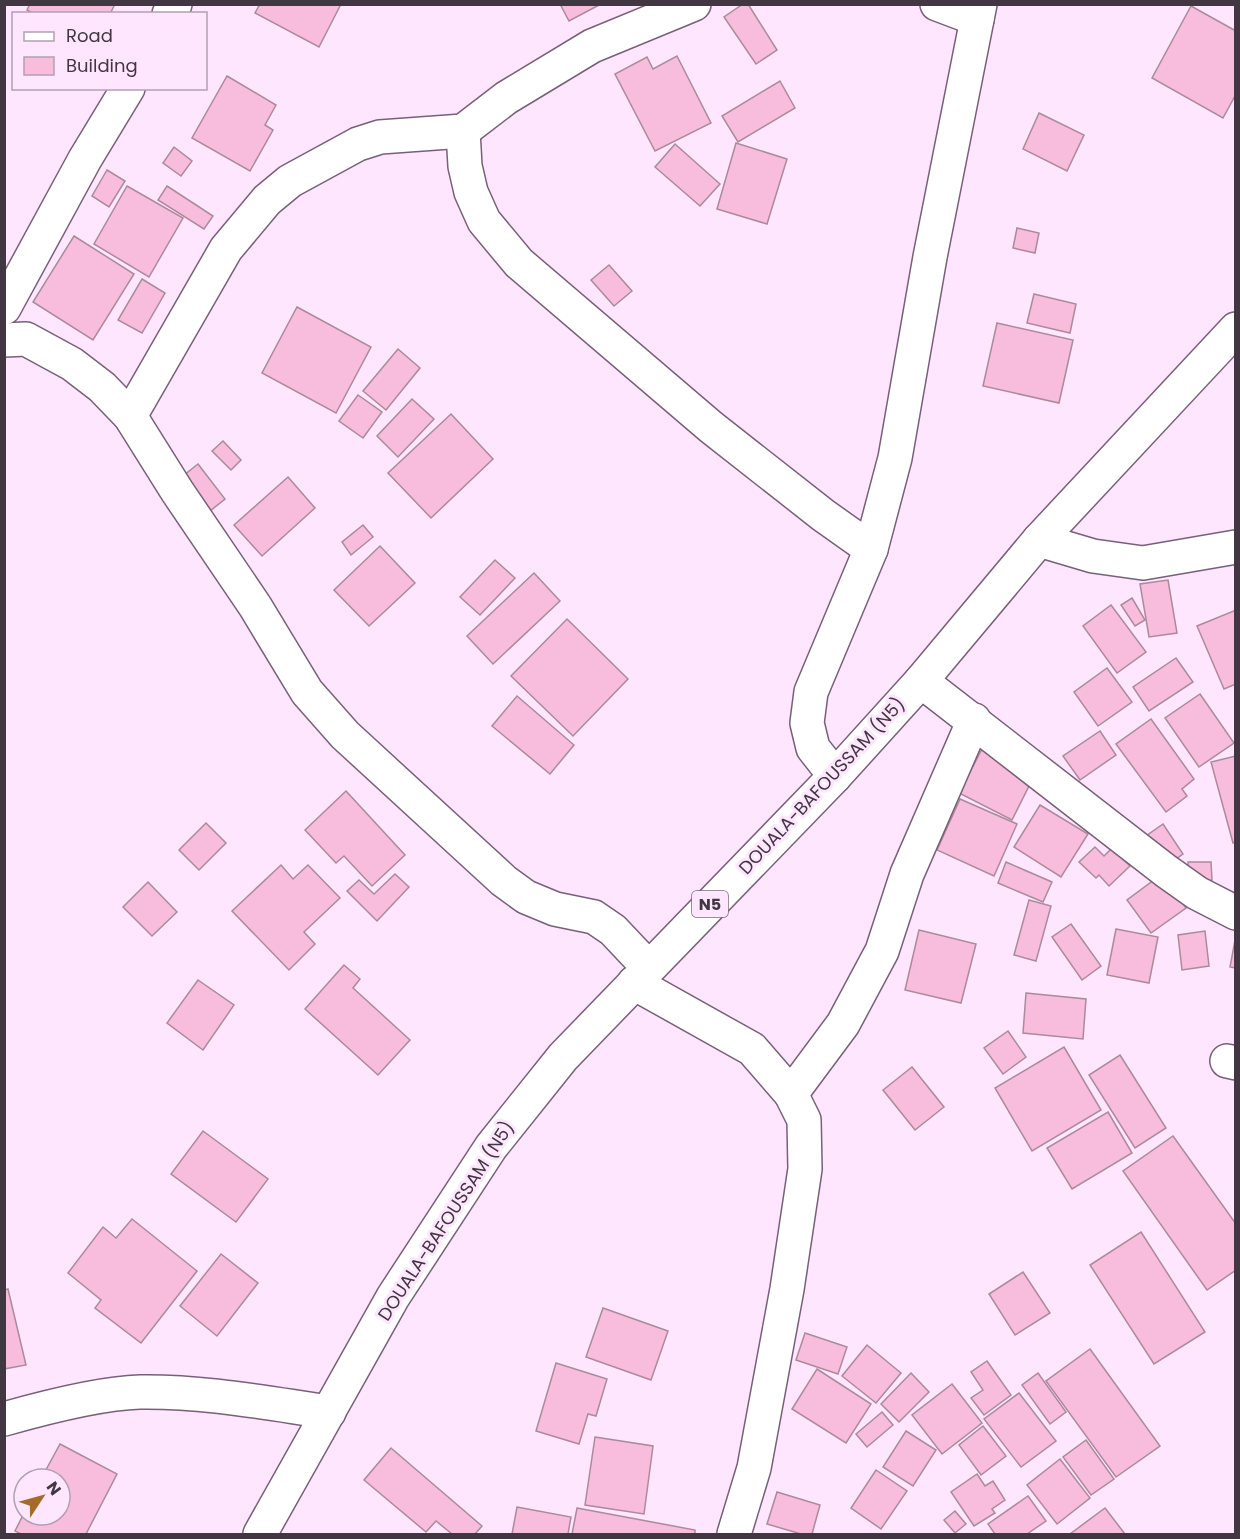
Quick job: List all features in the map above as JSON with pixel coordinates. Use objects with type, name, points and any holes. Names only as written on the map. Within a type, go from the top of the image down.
[{"type":"main road","points":[[130,416],[226,249],[267,200],[290,181],[358,144],[401,134],[463,130],[506,98],[592,46],[694,4]]},
{"type":"main road","points":[[836,776],[813,748],[807,723],[811,692],[871,549],[896,458],[930,258],[979,12],[937,4]]},
{"type":"main road","points":[[4,308],[85,159],[127,90]]},
{"type":"main road","points":[[463,130],[465,166],[471,192],[484,221],[519,263],[711,427],[823,515],[871,549]]},
{"type":"main road","name":"DOUALA-BAFOUSSAM (N5)","points":[[260,1534],[393,1297],[491,1147],[563,1057],[836,776],[921,681],[1040,540],[1236,329]]},
{"type":"main road","points":[[4,340],[26,339],[72,364],[102,387],[130,416],[255,606],[306,692],[345,735],[504,881],[526,897],[555,909],[594,917],[613,930],[641,975],[752,1049],[791,1094],[804,1120],[805,1169],[787,1289],[754,1467],[734,1534]]},
{"type":"main road","points":[[1040,540],[1093,556],[1143,563],[1236,547]]},
{"type":"main road","points":[[921,681],[1166,871],[1197,893],[1236,913]]},
{"type":"main road","points":[[791,1094],[843,1024],[882,951],[907,874],[974,720]]},
{"type":"main road","points":[[4,1419],[46,1407],[138,1392],[207,1395],[328,1412]]},
{"type":"building","points":[[30,4],[115,4],[111,12],[30,12],[27,10]]},
{"type":"building","points":[[260,4],[341,4],[319,47],[255,13]]},
{"type":"building","points":[[560,4],[601,4],[569,21]]},
{"type":"building","points":[[743,4],[748,4],[777,50],[756,64],[724,17]]},
{"type":"building","points":[[1191,6],[1236,31],[1236,94],[1223,118],[1152,78]]},
{"type":"building","points":[[677,56],[711,123],[655,151],[615,74],[647,57],[653,69]]},
{"type":"building","points":[[227,76],[276,105],[265,125],[273,130],[250,171],[192,138]]},
{"type":"building","points":[[780,81],[795,108],[738,142],[722,116]]},
{"type":"building","points":[[1039,113],[1084,135],[1067,171],[1023,149]]},
{"type":"building","points":[[736,143],[787,159],[767,224],[717,209]]},
{"type":"building","points":[[675,144],[720,184],[700,206],[655,167]]},
{"type":"building","points":[[174,147],[192,161],[181,176],[163,163]]},
{"type":"building","points":[[107,170],[125,181],[109,207],[92,196]]},
{"type":"building","points":[[127,186],[183,218],[149,277],[94,244]]},
{"type":"building","points":[[167,186],[213,216],[204,229],[158,200]]},
{"type":"building","points":[[1017,228],[1039,233],[1035,253],[1013,248]]},
{"type":"building","points":[[74,236],[134,274],[93,340],[33,302]]},
{"type":"building","points":[[609,265],[632,291],[614,306],[591,280]]},
{"type":"building","points":[[142,279],[165,293],[142,333],[118,320]]},
{"type":"building","points":[[1034,294],[1076,304],[1070,333],[1027,323]]},
{"type":"building","points":[[297,307],[371,347],[336,413],[262,373]]},
{"type":"building","points":[[997,323],[1073,340],[1059,403],[983,386]]},
{"type":"building","points":[[398,349],[420,368],[386,410],[363,391]]},
{"type":"building","points":[[358,395],[382,412],[363,438],[339,421]]},
{"type":"building","points":[[412,399],[434,419],[398,457],[377,436]]},
{"type":"building","points":[[451,414],[493,459],[431,518],[388,473]]},
{"type":"building","points":[[223,441],[241,460],[231,470],[212,451]]},
{"type":"building","points":[[198,464],[225,499],[210,511],[183,476]]},
{"type":"building","points":[[288,477],[315,508],[262,556],[234,525]]},
{"type":"building","points":[[363,525],[373,537],[351,555],[342,542]]},
{"type":"building","points":[[380,546],[415,583],[369,626],[334,590]]},
{"type":"building","points":[[495,560],[515,578],[480,615],[460,597]]},
{"type":"building","points":[[534,573],[560,601],[493,664],[467,636]]},
{"type":"building","points":[[1168,580],[1177,633],[1149,637],[1140,584]]},
{"type":"building","points":[[1132,598],[1145,620],[1135,626],[1121,605]]},
{"type":"building","points":[[1111,605],[1146,652],[1117,673],[1083,626]]},
{"type":"building","points":[[1236,610],[1236,684],[1224,689],[1197,626]]},
{"type":"building","points":[[567,619],[628,679],[573,736],[511,676]]},
{"type":"building","points":[[1176,658],[1193,682],[1149,711],[1133,687]]},
{"type":"building","points":[[1107,668],[1132,702],[1098,726],[1074,692]]},
{"type":"building","points":[[1200,694],[1234,743],[1199,767],[1165,718]]},
{"type":"building","points":[[517,696],[574,745],[550,774],[492,726]]},
{"type":"building","points":[[1151,719],[1194,779],[1182,789],[1187,796],[1166,812],[1116,744]]},
{"type":"building","points":[[1100,731],[1116,755],[1080,780],[1063,756]]},
{"type":"building","points":[[982,749],[1034,776],[1012,820],[959,793]]},
{"type":"building","points":[[1236,756],[1236,842],[1233,843],[1211,762]]},
{"type":"building","points":[[346,791],[405,855],[372,886],[344,856],[336,863],[305,830]]},
{"type":"building","points":[[960,799],[1017,824],[994,876],[937,850]]},
{"type":"building","points":[[1040,805],[1088,834],[1061,877],[1014,847]]},
{"type":"building","points":[[206,823],[226,843],[199,870],[179,850]]},
{"type":"building","points":[[1163,824],[1183,854],[1167,865],[1146,836]]},
{"type":"building","points":[[1095,847],[1104,856],[1112,848],[1130,866],[1109,886],[1099,875],[1096,878],[1079,862]]},
{"type":"building","points":[[1006,862],[1052,882],[1043,902],[998,883]]},
{"type":"building","points":[[1188,862],[1211,862],[1212,880],[1189,881]]},
{"type":"building","points":[[281,865],[293,879],[308,865],[340,898],[304,932],[315,944],[289,970],[232,911]]},
{"type":"building","points":[[395,874],[409,887],[377,921],[347,891],[359,880],[374,894]]},
{"type":"building","points":[[1162,874],[1186,908],[1151,933],[1127,900]]},
{"type":"building","points":[[148,882],[177,912],[152,936],[123,907]]},
{"type":"building","points":[[1029,900],[1051,906],[1036,961],[1014,955]]},
{"type":"building","points":[[1071,924],[1101,966],[1082,980],[1052,937]]},
{"type":"building","points":[[1116,929],[1158,937],[1149,983],[1107,975]]},
{"type":"building","points":[[919,930],[976,944],[961,1003],[905,990]]},
{"type":"building","points":[[1205,931],[1209,966],[1182,970],[1178,935]]},
{"type":"building","points":[[1236,935],[1236,968],[1230,967]]},
{"type":"building","points":[[344,965],[360,979],[353,988],[410,1040],[378,1075],[305,1009]]},
{"type":"building","points":[[198,980],[234,1005],[203,1050],[167,1023]]},
{"type":"building","points":[[1026,993],[1086,999],[1083,1039],[1023,1033]]},
{"type":"building","points":[[1008,1031],[1026,1057],[1003,1074],[984,1048]]},
{"type":"building","points":[[1064,1047],[1101,1110],[1032,1151],[995,1088]]},
{"type":"building","points":[[1120,1055],[1166,1128],[1135,1148],[1089,1075]]},
{"type":"building","points":[[912,1067],[944,1107],[915,1130],[883,1090]]},
{"type":"building","points":[[1108,1112],[1132,1153],[1072,1189],[1047,1148]]},
{"type":"building","points":[[203,1131],[268,1179],[236,1222],[171,1174]]},
{"type":"building","points":[[1173,1136],[1236,1224],[1236,1270],[1207,1290],[1123,1171]]},
{"type":"building","points":[[132,1219],[197,1271],[141,1343],[95,1308],[101,1300],[68,1273],[103,1227],[116,1238]]},
{"type":"building","points":[[1141,1232],[1205,1332],[1154,1364],[1090,1265]]},
{"type":"building","points":[[221,1254],[258,1283],[217,1336],[180,1306]]},
{"type":"building","points":[[1023,1272],[1050,1313],[1015,1335],[989,1294]]},
{"type":"building","points":[[8,1289],[26,1365],[4,1369],[4,1290]]},
{"type":"building","points":[[603,1308],[668,1331],[651,1380],[586,1357]]},
{"type":"building","points":[[805,1333],[847,1347],[838,1374],[796,1360]]},
{"type":"building","points":[[867,1345],[901,1373],[876,1403],[842,1376]]},
{"type":"building","points":[[1090,1349],[1160,1446],[1116,1477],[1046,1381]]},
{"type":"building","points":[[987,1361],[1011,1395],[984,1415],[971,1398],[983,1390],[971,1372]]},
{"type":"building","points":[[556,1363],[607,1379],[596,1416],[588,1414],[579,1444],[536,1431]]},
{"type":"building","points":[[817,1369],[871,1404],[846,1443],[792,1409]]},
{"type":"building","points":[[911,1373],[929,1392],[899,1422],[881,1404]]},
{"type":"building","points":[[1038,1373],[1066,1412],[1050,1424],[1022,1385]]},
{"type":"building","points":[[952,1384],[982,1423],[942,1454],[912,1415]]},
{"type":"building","points":[[1019,1393],[1056,1441],[1021,1467],[984,1419]]},
{"type":"building","points":[[882,1412],[893,1425],[867,1447],[856,1434]]},
{"type":"building","points":[[983,1426],[1006,1456],[981,1475],[959,1445]]},
{"type":"building","points":[[906,1431],[936,1450],[913,1486],[883,1467]]},
{"type":"building","points":[[595,1437],[653,1446],[644,1514],[585,1505]]},
{"type":"building","points":[[1086,1440],[1114,1479],[1091,1495],[1063,1457]]},
{"type":"building","points":[[60,1444],[117,1474],[86,1534],[21,1534],[15,1531],[17,1527],[72,1527],[72,1467],[48,1467]]},
{"type":"building","points":[[391,1448],[482,1526],[475,1534],[452,1534],[436,1521],[426,1532],[364,1480]]},
{"type":"building","points":[[1060,1459],[1090,1498],[1057,1524],[1027,1485]]},
{"type":"building","points":[[876,1470],[907,1491],[881,1529],[851,1508]]},
{"type":"building","points":[[977,1474],[985,1486],[993,1481],[1005,1500],[992,1509],[995,1513],[974,1526],[951,1492]]},
{"type":"building","points":[[777,1492],[820,1505],[812,1534],[801,1534],[767,1524]]},
{"type":"building","points":[[1028,1496],[1046,1521],[1027,1534],[995,1534],[988,1524]]},
{"type":"building","points":[[517,1507],[571,1517],[568,1534],[512,1534]]},
{"type":"building","points":[[577,1508],[695,1530],[695,1534],[572,1534]]},
{"type":"building","points":[[1105,1508],[1125,1534],[1070,1534]]},
{"type":"building","points":[[955,1511],[966,1524],[955,1533],[944,1520]]}]
